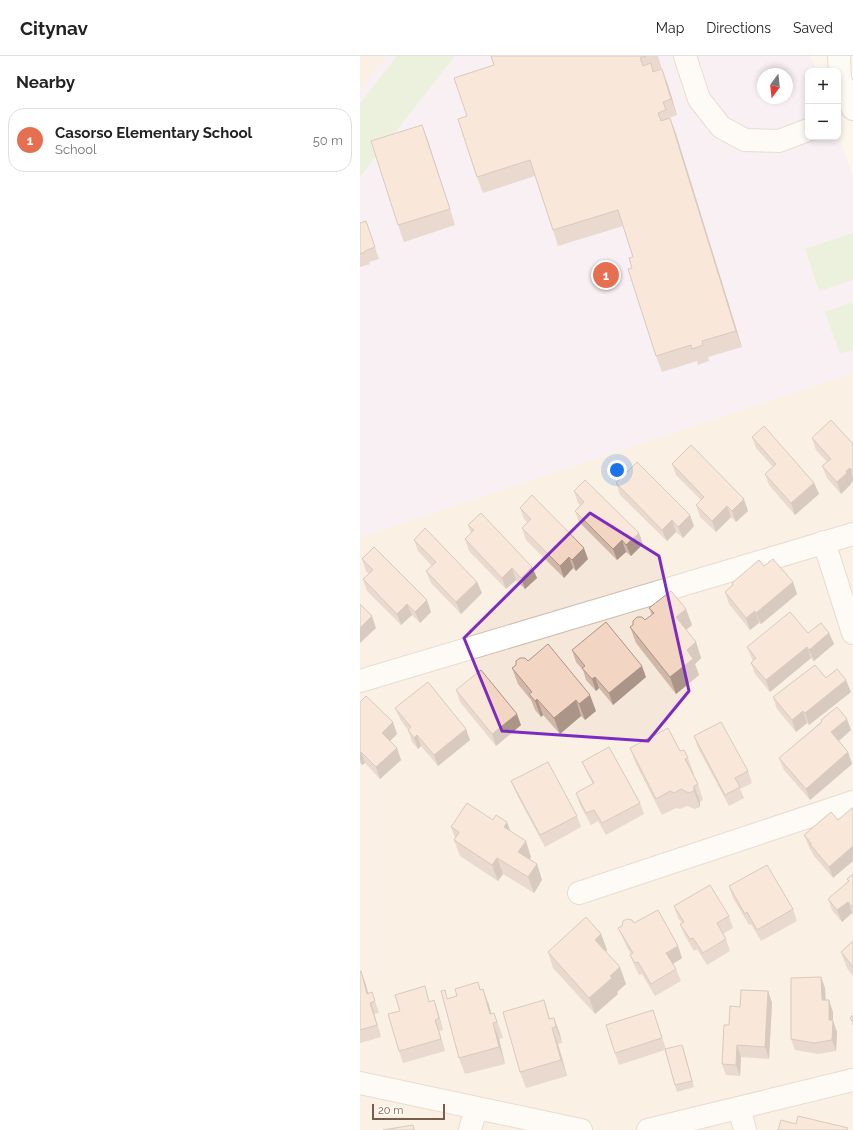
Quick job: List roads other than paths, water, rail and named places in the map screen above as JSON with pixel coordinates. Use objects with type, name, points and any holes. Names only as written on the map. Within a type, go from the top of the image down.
[{"type":"street","points":[[684,56],[699,99],[721,127],[745,140],[779,140],[805,131]]},
{"type":"street","points":[[839,56],[840,79],[853,109]]},
{"type":"street","points":[[841,119],[853,114]]},
{"type":"street","points":[[360,681],[853,534]]},
{"type":"street","points":[[824,542],[853,633]]},
{"type":"street","points":[[579,893],[853,802]]},
{"type":"street","points":[[648,1130],[853,1080]]},
{"type":"street","points":[[360,1083],[581,1130]]},
{"type":"street","points":[[470,1130],[476,1108]]},
{"type":"street","points":[[739,1108],[745,1130]]},
{"type":"place","name":"Casorso Elementary School","points":[[606,275]]}]
